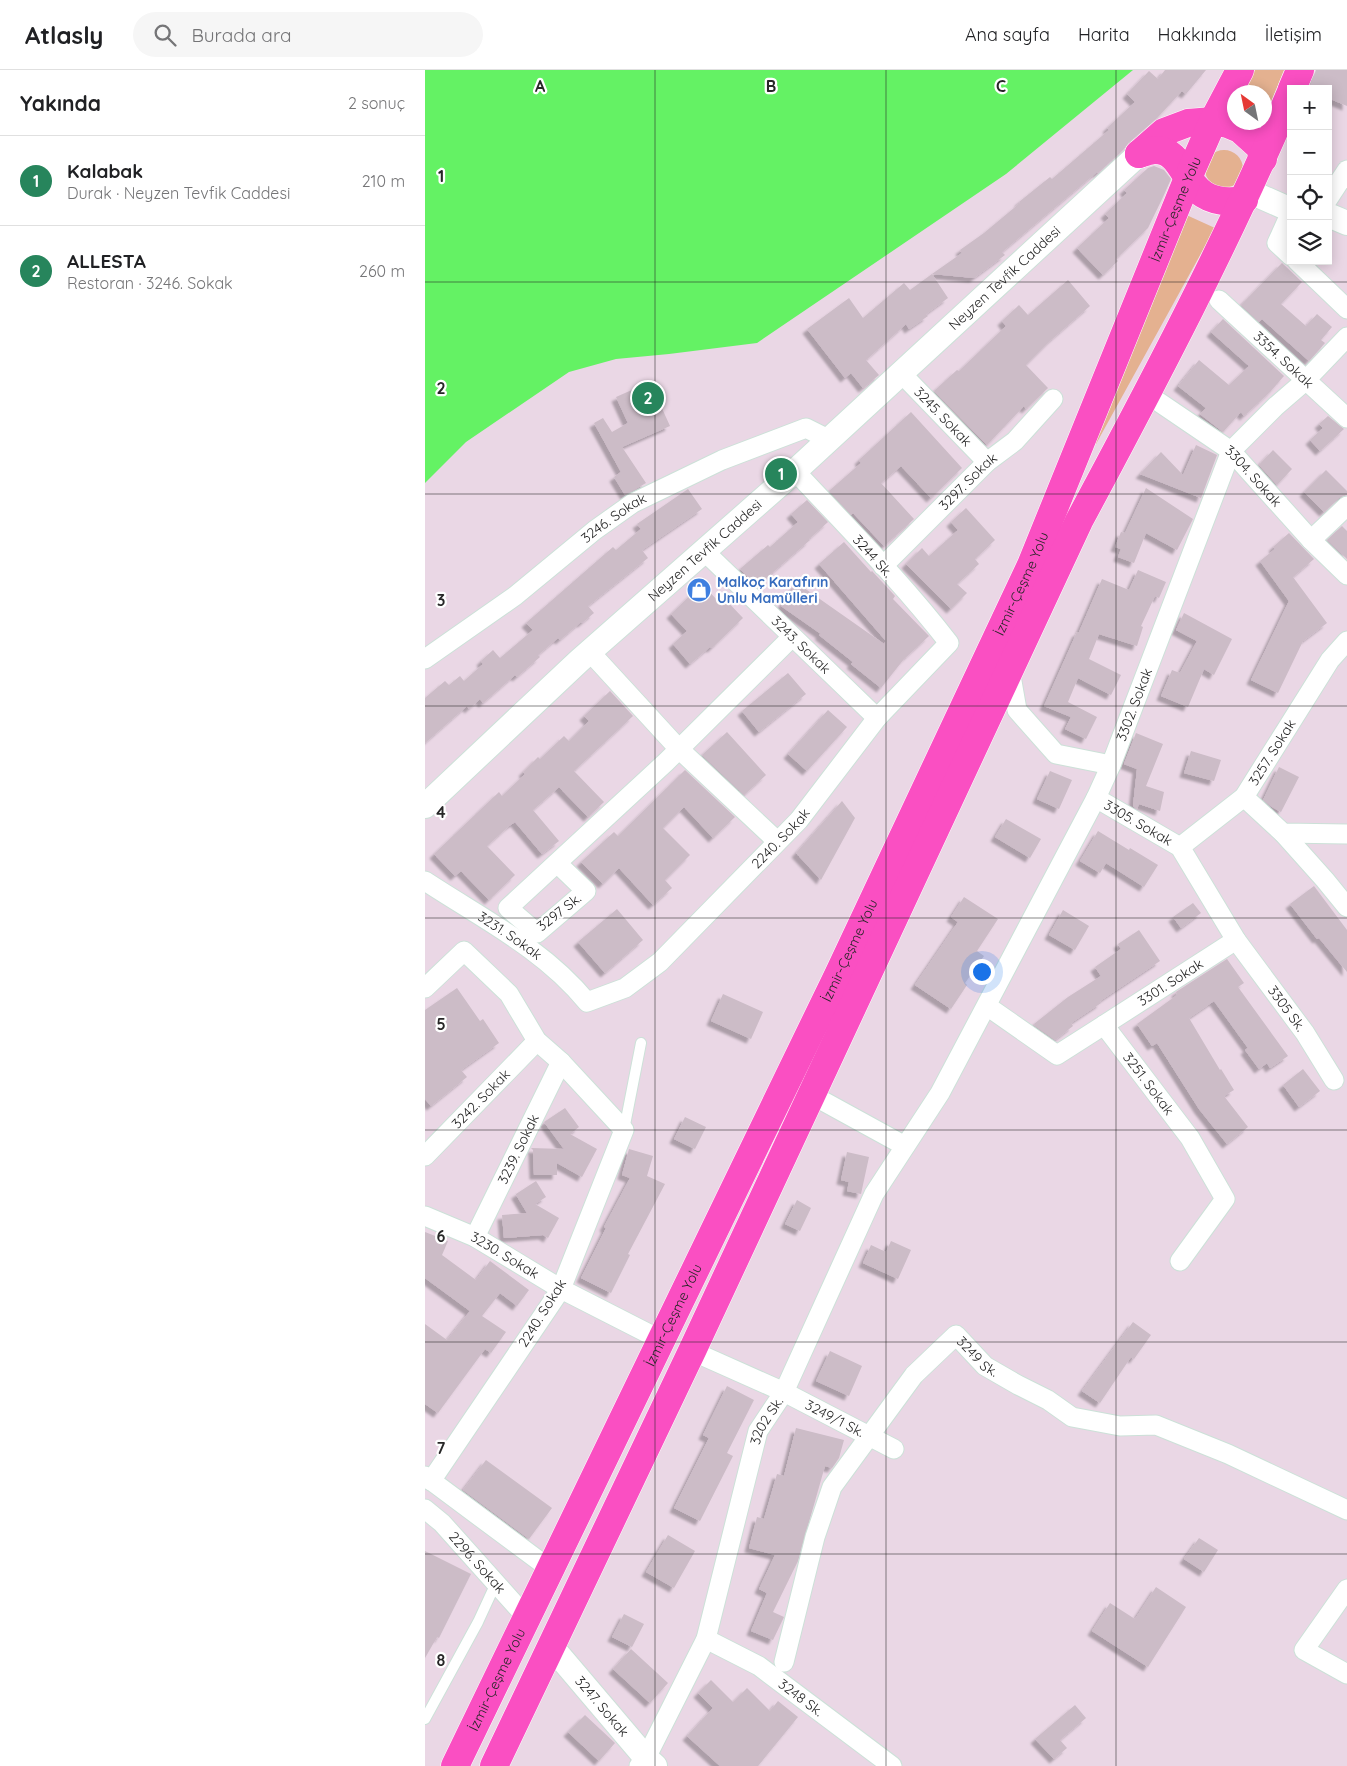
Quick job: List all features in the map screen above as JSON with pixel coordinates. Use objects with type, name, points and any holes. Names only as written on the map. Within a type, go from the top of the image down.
[{"type":"highway","name":"İzmir-Çeşme Yolu","points":[[455,1766],[833,984],[1031,565],[1188,178],[1213,121],[1240,70]]},
{"type":"highway","points":[[1293,85],[1300,70]]},
{"type":"highway","points":[[1139,154],[1155,150],[1170,154],[1194,188],[1205,196],[1217,201],[1230,202],[1246,196],[1287,100]]},
{"type":"highway","points":[[1139,154],[1164,132],[1188,123],[1213,121],[1240,129],[1260,147],[1263,159]]},
{"type":"highway","name":"İzmir-Çeşme Yolu","points":[[494,1766],[692,1351],[1079,521],[1147,394],[1246,196]]},
{"type":"street","name":"Neyzen Tevfik Caddesi","points":[[425,806],[590,652],[795,471],[900,372],[1139,154]]},
{"type":"street","points":[[1332,193],[1347,170]]},
{"type":"street","points":[[1246,196],[1287,210]]},
{"type":"street","points":[[1332,216],[1347,222]]},
{"type":"street","points":[[1287,220],[1277,243],[1287,252]]},
{"type":"street","points":[[1301,265],[1347,309]]},
{"type":"street","name":"3354. Sokak","points":[[1219,300],[1347,418]]},
{"type":"street","name":"3302. Sokak","points":[[940,1092],[1096,798],[1111,765],[1231,451],[1276,406],[1305,381],[1347,337]]},
{"type":"street","name":"3245. Sokak","points":[[900,372],[987,462]]},
{"type":"street","name":"3304. Sokak","points":[[1147,394],[1231,451],[1311,540],[1347,575]]},
{"type":"street","name":"3297. Sokak","points":[[883,566],[987,462],[1015,441],[1053,399]]},
{"type":"street","name":"3246. Sokak","points":[[425,659],[515,596],[595,530],[633,503],[722,460],[806,428],[828,439]]},
{"type":"street","name":"3244 Sk.","points":[[795,471],[883,566],[949,643]]},
{"type":"street","points":[[1311,540],[1347,506]]},
{"type":"street","name":"3243. Sokak","points":[[704,551],[877,718]]},
{"type":"street","points":[[557,863],[679,749],[792,637]]},
{"type":"street","name":"3257. Sokak","points":[[1180,847],[1244,797],[1330,660],[1347,641]]},
{"type":"street","name":"2240. Sokak","points":[[587,1002],[625,988],[660,962],[799,820],[877,718],[949,643]]},
{"type":"street","points":[[590,652],[679,749],[777,841]]},
{"type":"street","points":[[1010,670],[1017,710],[1056,754],[1111,765]]},
{"type":"street","points":[[1244,797],[1283,833],[1347,907]]},
{"type":"street","name":"3305. Sokak","points":[[1096,798],[1180,847]]},
{"type":"street","points":[[1283,833],[1347,834]]},
{"type":"street","name":"3305 Sk.","points":[[1180,847],[1236,940],[1305,1033],[1335,1080]]},
{"type":"street","name":"3231. Sokak","points":[[425,882],[519,940],[574,987],[587,1002]]},
{"type":"street","name":"3301. Sokak","points":[[1104,1025],[1236,940]]},
{"type":"street","points":[[425,988],[464,951],[509,994],[537,1042],[561,1062],[625,1130]]},
{"type":"street","points":[[987,1006],[1057,1054],[1104,1025]]},
{"type":"street","name":"3251. Sokak","points":[[1104,1025],[1191,1138],[1225,1200],[1180,1261]]},
{"type":"street","name":"3242. Sokak","points":[[425,1156],[537,1042]]},
{"type":"street","name":"3239. Sokak","points":[[475,1237],[561,1062]]},
{"type":"street","name":"3202 Sk.","points":[[647,1763],[706,1639],[758,1431],[784,1392],[874,1194],[940,1092]]},
{"type":"street","points":[[812,1095],[905,1146]]},
{"type":"street","name":"2240. Sokak","points":[[428,1479],[561,1289],[625,1130]]},
{"type":"street","name":"3230. Sokak","points":[[425,1216],[475,1237],[561,1289],[661,1340]]},
{"type":"street","name":"3249 Sk.","points":[[784,1662],[815,1537],[832,1486],[914,1375],[956,1335],[985,1366],[1018,1386],[1048,1400],[1072,1417],[1120,1426],[1156,1424],[1228,1454],[1347,1510]]},
{"type":"street","name":"3249/1 Sk.","points":[[692,1351],[784,1392],[894,1449]]},
{"type":"street","points":[[428,1479],[550,1570]]},
{"type":"street","name":"2296. Sokak","points":[[425,1509],[442,1524],[527,1618]]},
{"type":"street","points":[[1347,1588],[1304,1650],[1347,1674]]},
{"type":"street","name":"3248 Sk.","points":[[706,1639],[759,1666],[892,1766]]},
{"type":"street","name":"3247. Sokak","points":[[551,1646],[647,1763]]},
{"type":"lane","points":[[625,1130],[641,1043]]},
{"type":"lane","points":[[425,1719],[478,1622],[495,1583]]},
{"type":"shaded area","points":[[425,70],[1133,70],[1006,174],[757,343],[616,359],[569,372],[466,442],[425,483]]},
{"type":"shaded area","points":[[1255,70],[1284,70],[1272,99],[1272,85],[1247,85]]},
{"type":"shaded area","points":[[1224,150],[1237,156],[1243,169],[1237,182],[1224,188],[1211,182],[1205,169],[1211,156]]},
{"type":"shaded area","points":[[1182,213],[1215,228],[1096,444],[1090,441]]},
{"type":"building","points":[[1165,70],[1206,70],[1186,94],[1182,91],[1157,118],[1129,142],[1098,173],[1002,252],[1005,255],[974,278],[932,274],[962,253],[960,250],[984,233],[1050,177],[1052,179],[1109,130],[1107,128],[1135,102],[1127,94],[1149,71],[1158,79]]},
{"type":"building","points":[[1316,70],[1347,70],[1347,106],[1332,100],[1332,85],[1310,85]]},
{"type":"building","points":[[1154,166],[1164,170],[1171,179],[1163,197],[1148,228],[1116,259],[1118,261],[1103,275],[1077,248],[1109,218],[1105,214],[1127,193],[1124,190],[1148,168]]},
{"type":"building","points":[[1282,263],[1302,282],[1281,304],[1306,326],[1317,314],[1332,327],[1321,340],[1325,343],[1309,361],[1262,319],[1259,322],[1241,305]]},
{"type":"building","points":[[932,274],[948,298],[926,314],[928,316],[909,329],[906,324],[866,360],[879,375],[863,388],[851,373],[845,378],[807,329],[849,298],[863,318],[904,283],[910,290]]},
{"type":"building","points":[[1068,280],[1090,306],[1026,365],[1048,388],[1026,409],[1024,406],[987,445],[934,391],[957,370],[959,371],[1006,326],[1002,321],[1019,305],[1028,315]]},
{"type":"building","points":[[1223,319],[1284,376],[1244,416],[1241,412],[1223,432],[1200,414],[1206,408],[1178,386],[1199,360],[1229,385],[1249,366],[1211,332]]},
{"type":"building","points":[[650,382],[670,426],[622,447],[646,483],[625,495],[614,477],[621,472],[594,423],[603,418],[612,432],[628,423],[616,397]]},
{"type":"building","points":[[911,412],[962,468],[931,498],[901,466],[881,483],[914,519],[884,546],[829,491],[861,463],[859,460]]},
{"type":"building","points":[[1328,416],[1344,429],[1320,451],[1310,440],[1323,428],[1319,424]]},
{"type":"building","points":[[1196,445],[1217,455],[1201,498],[1140,474],[1161,452],[1183,475]]},
{"type":"building","points":[[1273,450],[1292,469],[1277,485],[1259,465]]},
{"type":"building","points":[[1326,470],[1347,491],[1347,495],[1339,498],[1324,512],[1304,492]]},
{"type":"building","points":[[1146,488],[1193,519],[1177,550],[1146,533],[1134,563],[1118,557],[1121,549],[1115,547],[1121,532],[1125,533]]},
{"type":"building","points":[[688,489],[702,509],[642,550],[648,558],[588,606],[594,613],[560,640],[558,638],[517,677],[515,675],[483,703],[480,699],[469,709],[467,706],[425,743],[425,698],[445,681],[449,685],[460,676],[464,681],[483,664],[481,661],[493,650],[500,658],[533,630],[526,623],[613,547],[616,550],[641,529],[637,524]]},
{"type":"building","points":[[807,500],[828,522],[757,586],[740,569],[768,545],[770,547],[798,522],[791,514]]},
{"type":"building","points":[[966,508],[995,540],[975,559],[979,564],[957,584],[967,593],[951,609],[906,564],[922,548],[929,556],[958,530],[951,522]]},
{"type":"building","points":[[1342,526],[1347,531],[1347,559],[1327,540]]},
{"type":"building","points":[[1289,533],[1314,559],[1293,577],[1327,623],[1303,641],[1278,693],[1251,680],[1289,601],[1260,561],[1275,549],[1273,547]]},
{"type":"building","points":[[844,542],[895,596],[893,599],[929,636],[904,659],[881,688],[851,664],[853,662],[819,635],[821,634],[781,606],[797,583],[884,644],[886,641],[819,564]]},
{"type":"building","points":[[1138,570],[1166,582],[1159,598],[1155,596],[1141,626],[1143,627],[1137,646],[1099,634],[1089,659],[1121,675],[1111,695],[1078,678],[1068,702],[1097,717],[1086,739],[1065,729],[1071,717],[1044,706],[1102,579],[1129,590]]},
{"type":"building","points":[[702,584],[719,602],[724,598],[743,618],[712,648],[710,647],[690,664],[673,644],[687,631],[671,614]]},
{"type":"building","points":[[1184,613],[1232,639],[1214,675],[1204,669],[1188,707],[1161,696],[1172,670],[1180,673],[1197,641],[1176,630]]},
{"type":"building","points":[[788,673],[806,694],[759,732],[742,711]]},
{"type":"building","points":[[610,691],[633,716],[574,771],[604,802],[588,817],[559,787],[533,810],[559,841],[542,854],[515,822],[509,826],[487,846],[515,875],[489,900],[461,871],[455,876],[434,854],[499,792],[502,796],[525,774],[523,772],[538,757],[540,759],[564,736],[569,741],[589,721],[584,716]]},
{"type":"building","points":[[828,710],[847,727],[807,771],[788,754]]},
{"type":"building","points":[[727,732],[766,775],[744,795],[702,755]]},
{"type":"building","points":[[1136,733],[1163,744],[1146,786],[1164,792],[1160,811],[1139,804],[1137,809],[1133,806],[1137,769],[1124,764]]},
{"type":"building","points":[[1191,751],[1221,760],[1214,781],[1184,773]]},
{"type":"building","points":[[1279,767],[1299,777],[1281,812],[1263,800]]},
{"type":"building","points":[[685,770],[735,817],[713,838],[684,807],[663,828],[690,855],[665,880],[672,888],[653,905],[619,868],[603,884],[581,862],[614,832],[618,836]]},
{"type":"building","points":[[1050,771],[1072,780],[1059,809],[1037,799]]},
{"type":"building","points":[[842,801],[855,818],[821,880],[796,853]]},
{"type":"building","points":[[1006,819],[1041,839],[1030,858],[995,837]]},
{"type":"building","points":[[1098,831],[1158,865],[1144,887],[1106,863],[1100,873],[1080,861]]},
{"type":"building","points":[[1314,886],[1347,930],[1347,972],[1319,938],[1317,939],[1290,904]]},
{"type":"building","points":[[964,897],[998,919],[977,951],[984,956],[965,983],[967,985],[951,1009],[915,985],[958,922],[951,917]]},
{"type":"building","points":[[1193,903],[1201,913],[1181,928],[1173,917]]},
{"type":"building","points":[[617,909],[643,940],[605,973],[578,942]]},
{"type":"building","points":[[1063,910],[1089,926],[1075,950],[1049,935]]},
{"type":"building","points":[[1139,930],[1160,961],[1100,1001],[1101,1003],[1071,1023],[1073,1026],[1055,1040],[1035,1026],[1034,1024],[1068,997],[1101,976],[1095,967],[1121,949],[1118,944]]},
{"type":"building","points":[[1227,959],[1244,983],[1238,987],[1288,1056],[1270,1068],[1267,1063],[1259,1069],[1245,1050],[1248,1048],[1214,1001],[1189,1018],[1234,1090],[1224,1096],[1248,1127],[1227,1144],[1199,1109],[1157,1043],[1152,1046],[1137,1024],[1177,995],[1176,992]]},
{"type":"building","points":[[457,988],[480,1021],[483,1019],[499,1043],[461,1070],[467,1077],[431,1106],[425,1099],[425,1010]]},
{"type":"building","points":[[723,994],[763,1012],[751,1039],[711,1021]]},
{"type":"building","points":[[1303,1069],[1320,1091],[1299,1107],[1283,1085]]},
{"type":"building","points":[[565,1108],[579,1127],[570,1134],[597,1149],[582,1177],[557,1163],[557,1175],[534,1175],[533,1150],[531,1148],[564,1149],[544,1122]]},
{"type":"building","points":[[685,1117],[706,1127],[695,1149],[674,1139]]},
{"type":"building","points":[[629,1149],[653,1156],[647,1176],[665,1184],[628,1254],[630,1255],[611,1293],[581,1278],[606,1228],[604,1227],[630,1178],[622,1175]]},
{"type":"building","points":[[847,1152],[869,1157],[861,1194],[847,1191],[849,1182],[841,1180]]},
{"type":"building","points":[[536,1181],[546,1197],[535,1204],[559,1218],[548,1238],[543,1235],[504,1238],[502,1215],[527,1213],[515,1193]]},
{"type":"building","points":[[797,1200],[811,1208],[800,1231],[785,1224]]},
{"type":"building","points":[[425,1232],[448,1241],[442,1255],[476,1280],[490,1261],[529,1290],[517,1306],[500,1293],[482,1316],[506,1332],[491,1353],[485,1349],[438,1413],[425,1404],[425,1324],[447,1340],[470,1311],[425,1278]]},
{"type":"building","points":[[891,1241],[911,1250],[898,1279],[863,1263],[871,1245],[886,1252]]},
{"type":"building","points":[[1133,1322],[1151,1335],[1134,1359],[1131,1357],[1100,1403],[1082,1391]]},
{"type":"building","points":[[830,1351],[862,1366],[849,1396],[816,1381]]},
{"type":"building","points":[[727,1386],[754,1400],[727,1453],[733,1456],[700,1521],[674,1508],[709,1438],[703,1435]]},
{"type":"building","points":[[796,1428],[844,1440],[839,1458],[832,1468],[825,1466],[798,1561],[773,1612],[784,1617],[773,1640],[751,1631],[767,1593],[759,1589],[775,1555],[749,1548],[757,1517],[764,1519],[777,1474],[784,1476]]},
{"type":"building","points":[[486,1460],[552,1508],[529,1539],[463,1490]]},
{"type":"building","points":[[668,1535],[695,1551],[674,1588],[646,1572]]},
{"type":"building","points":[[1199,1538],[1218,1550],[1204,1572],[1184,1559]]},
{"type":"building","points":[[425,1551],[471,1574],[439,1638],[437,1637],[425,1658]]},
{"type":"building","points":[[1156,1587],[1186,1607],[1148,1667],[1092,1631],[1110,1603],[1135,1619]]},
{"type":"building","points":[[624,1614],[644,1624],[632,1647],[612,1637]]},
{"type":"building","points":[[631,1649],[668,1683],[650,1703],[613,1669]]},
{"type":"building","points":[[711,1680],[733,1702],[747,1688],[770,1711],[778,1701],[798,1717],[758,1766],[720,1766],[687,1736],[713,1708],[698,1693]]},
{"type":"building","points":[[1075,1705],[1086,1718],[1060,1740],[1067,1748],[1054,1759],[1035,1739]]},
{"type":"building","points":[[585,1715],[615,1743],[599,1761],[568,1732]]},
{"type":"place","name":"ALLESTA","points":[[648,398]]},
{"type":"place","name":"Kalabak","points":[[781,474]]},
{"type":"place","name":"Malkoç Karafırın Unlu Mamülleri","points":[[699,590]]}]
